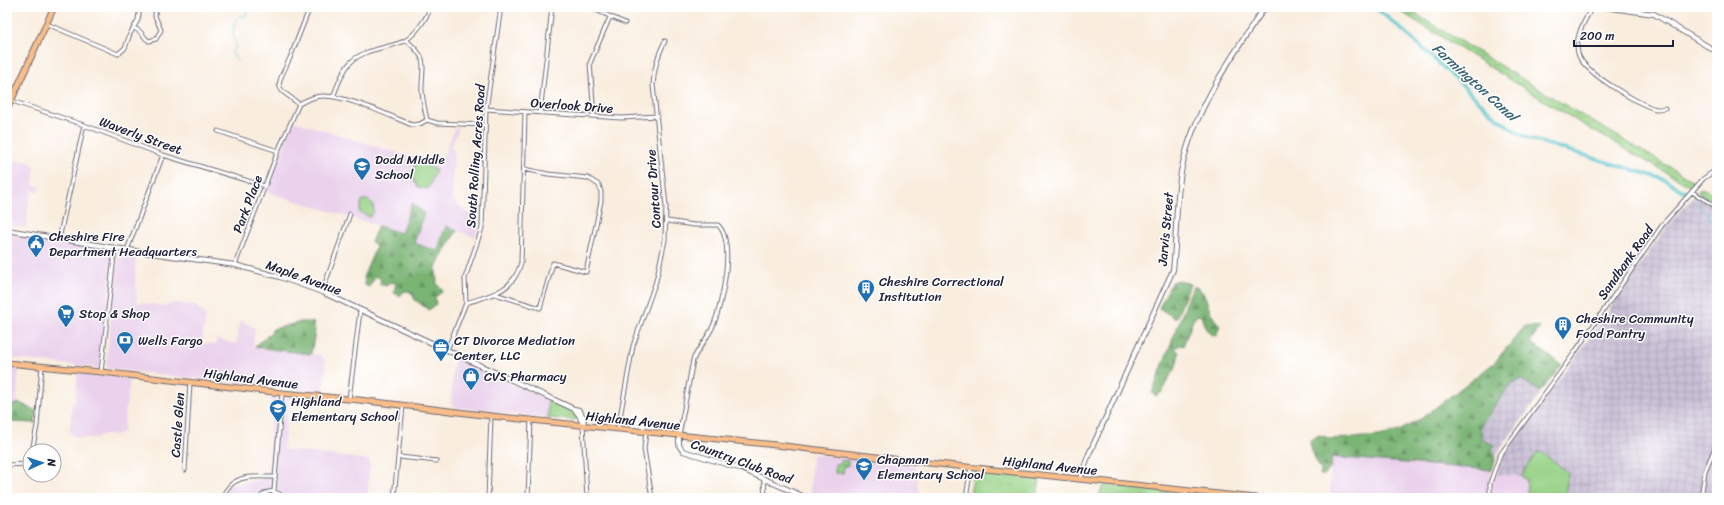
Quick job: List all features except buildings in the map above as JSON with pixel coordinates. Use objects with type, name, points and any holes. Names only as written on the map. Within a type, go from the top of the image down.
[{"type":"main road","points":[[7,110],[54,7]]},
{"type":"main road","name":"Highland Avenue","points":[[7,363],[190,382],[282,394],[349,399],[491,416],[618,428],[679,436],[776,445],[1256,498]]},
{"type":"street","points":[[47,24],[118,54],[125,48],[130,34],[138,20],[140,7]]},
{"type":"street","points":[[134,28],[143,33],[145,39],[149,41],[156,39],[161,30],[155,16],[156,7]]},
{"type":"street","points":[[310,7],[279,85],[282,91],[299,104],[309,99],[321,96],[334,96],[412,125],[420,124],[427,120],[437,123],[485,125]]},
{"type":"street","points":[[334,96],[340,78],[350,63],[371,50],[406,40],[421,25],[431,7]]},
{"type":"street","name":"South Rolling Acres Road","points":[[447,350],[466,303],[465,278],[482,228],[486,109],[501,7]]},
{"type":"street","points":[[540,113],[552,7]]},
{"type":"street","points":[[589,7],[625,23]]},
{"type":"street","name":"Jarvis Street","points":[[1080,479],[1089,454],[1173,270],[1176,249],[1177,204],[1182,166],[1192,133],[1207,101],[1232,56],[1264,7]]},
{"type":"street","points":[[1592,7],[1578,34],[1578,53],[1584,64],[1596,75],[1627,95],[1657,109],[1665,108]]},
{"type":"street","points":[[1604,7],[1654,14],[1717,52]]},
{"type":"street","points":[[594,116],[590,63],[610,17]]},
{"type":"street","points":[[406,40],[418,50],[422,59],[422,93],[427,120]]},
{"type":"street","name":"Contour Drive","points":[[618,428],[634,346],[656,281],[665,240],[667,221],[653,85],[654,69],[658,54],[664,41]]},
{"type":"street","name":"Waverly Street","points":[[12,101],[84,125],[163,155],[265,186]]},
{"type":"street","name":"Park Place","points":[[235,265],[278,151],[299,104]]},
{"type":"street","name":"Overlook Drive","points":[[486,109],[621,118],[657,116]]},
{"type":"street","points":[[466,303],[495,294],[512,282],[518,274],[521,263],[525,112]]},
{"type":"street","points":[[59,239],[84,125]]},
{"type":"street","points":[[218,131],[278,151]]},
{"type":"street","points":[[127,250],[163,155]]},
{"type":"street","points":[[495,294],[540,308],[553,263],[586,272],[601,201],[599,185],[588,178],[548,174],[524,169]]},
{"type":"street","name":"Sandbank Road","points":[[1490,498],[1490,483],[1500,455],[1575,352],[1664,224],[1711,172],[1717,169]]},
{"type":"street","points":[[1692,192],[1717,206]]},
{"type":"street","points":[[322,292],[350,214]]},
{"type":"street","points":[[667,221],[694,225],[718,224],[725,235],[726,274],[724,290],[713,327],[693,360],[679,436]]},
{"type":"street","name":"Maple Avenue","points":[[7,230],[127,250],[235,265],[280,277],[322,292],[360,311],[574,409],[579,415],[583,425]]},
{"type":"street","points":[[101,372],[115,248]]},
{"type":"street","points":[[349,399],[360,311]]},
{"type":"street","points":[[34,443],[37,426],[42,366]]},
{"type":"street","name":"Castle Glen","points":[[184,470],[190,382]]},
{"type":"street","points":[[274,491],[282,394]]},
{"type":"street","points":[[394,498],[403,406]]},
{"type":"street","points":[[488,498],[491,416]]},
{"type":"street","points":[[528,498],[531,419]]},
{"type":"street","points":[[583,425],[587,498]]},
{"type":"street","points":[[646,432],[644,449],[652,498]]},
{"type":"street","name":"Country Club Road","points":[[679,436],[680,448],[683,451],[742,469],[807,498]]},
{"type":"street","points":[[1701,498],[1706,471],[1717,443]]},
{"type":"street","points":[[399,457],[437,461]]},
{"type":"street","points":[[7,465],[22,464]]},
{"type":"street","points":[[966,498],[971,467]]},
{"type":"street","points":[[222,498],[225,490],[235,481],[244,478],[275,477]]},
{"type":"street","points":[[764,479],[765,498]]},
{"type":"street","points":[[260,498],[268,492],[274,491],[279,493],[284,498]]},
{"type":"shaded area","name":"Dodd Middle School","points":[[294,121],[440,166],[455,128],[459,128],[450,148],[454,149],[452,200],[479,221],[475,237],[446,227],[437,251],[414,243],[424,212],[412,203],[401,233],[267,192]]},
{"type":"shaded area","points":[[7,161],[30,162],[35,169],[33,184],[40,187],[38,192],[33,191],[29,200],[26,228],[7,225]]},
{"type":"shaded area","points":[[1699,190],[1700,195],[1717,203],[1717,498],[1528,498],[1526,479],[1514,475],[1497,475],[1500,464],[1506,452],[1591,336],[1665,229]]},
{"type":"shaded area","points":[[7,233],[109,250],[111,252],[113,257],[100,368],[7,358]]},
{"type":"shaded area","points":[[119,252],[137,255],[135,269],[137,302],[163,306],[175,303],[194,305],[206,315],[202,343],[216,345],[217,339],[236,344],[240,320],[255,328],[253,347],[320,355],[325,360],[326,369],[323,392],[110,369],[107,367],[106,362]]},
{"type":"shaded area","points":[[457,358],[548,400],[548,418],[453,407],[451,403],[453,365]]},
{"type":"shaded area","points":[[7,365],[19,366],[17,395],[18,404],[13,405],[7,401]]},
{"type":"shaded area","points":[[78,373],[130,378],[123,432],[114,435],[100,435],[97,438],[79,438],[72,435],[70,430],[72,404],[75,403]]},
{"type":"shaded area","points":[[1521,379],[1540,392],[1540,395],[1498,452],[1496,458],[1481,438],[1480,426],[1511,384]]},
{"type":"shaded area","name":"Highland Elementary School","points":[[271,395],[289,397],[283,449],[370,460],[367,498],[226,498],[226,486],[262,479],[262,473],[269,474]]},
{"type":"shaded area","name":"Chapman Elementary School","points":[[812,454],[914,465],[920,498],[813,498],[810,496]]},
{"type":"shaded area","points":[[1331,457],[1492,470],[1490,475],[1514,475],[1526,479],[1528,498],[1330,498]]},
{"type":"green space","points":[[1393,7],[1404,7],[1695,182],[1691,187],[1585,126]]},
{"type":"green space","points":[[417,161],[436,170],[428,189],[418,187],[411,175]]},
{"type":"green space","points":[[1701,188],[1717,194],[1717,203],[1699,194],[1699,190]]},
{"type":"green space","points":[[362,200],[368,200],[373,204],[374,211],[370,217],[359,212]]},
{"type":"green space","points":[[412,203],[424,213],[414,243],[437,251],[446,226],[457,231],[436,267],[437,284],[442,289],[442,292],[435,297],[436,304],[429,310],[415,300],[412,293],[407,291],[403,292],[400,296],[394,293],[396,282],[390,283],[386,286],[380,284],[381,279],[376,276],[369,287],[365,285],[364,275],[376,247],[375,244],[371,242],[378,226],[401,233]]},
{"type":"green space","points":[[1179,280],[1190,284],[1176,319],[1159,308],[1172,282]]},
{"type":"green space","points":[[1193,286],[1198,288],[1204,294],[1212,315],[1220,325],[1216,336],[1210,334],[1204,326],[1201,316],[1198,315],[1193,320],[1183,346],[1180,345],[1175,348],[1179,353],[1175,370],[1168,379],[1162,392],[1156,396],[1152,393]]},
{"type":"green space","points":[[301,322],[313,322],[315,331],[311,354],[255,347],[273,329]]},
{"type":"green space","points":[[1525,326],[1540,327],[1530,342],[1562,365],[1540,392],[1521,379],[1511,384],[1480,426],[1482,438],[1494,446],[1492,450],[1496,458],[1492,470],[1331,457],[1331,468],[1323,475],[1320,475],[1321,470],[1311,451],[1310,439],[1320,435],[1331,439],[1379,436],[1399,431],[1422,418],[1494,363]]},
{"type":"green space","points":[[548,400],[569,409],[576,415],[577,418],[574,420],[548,418]]},
{"type":"green space","points":[[7,401],[13,405],[20,403],[36,411],[35,423],[11,422],[7,415]]},
{"type":"green space","points":[[1538,452],[1541,452],[1568,472],[1565,498],[1528,498],[1526,479],[1522,477],[1525,469]]},
{"type":"green space","points":[[840,460],[848,461],[848,466],[844,466],[843,473],[835,473],[835,464],[840,465]]},
{"type":"green space","points":[[977,471],[1040,478],[1037,498],[969,498],[974,473]]},
{"type":"green space","points":[[1108,485],[1225,498],[1098,498],[1103,486]]},
{"type":"waterway","points":[[237,61],[232,53],[236,46],[233,36],[234,26],[236,19],[239,16],[246,16],[247,7]]},
{"type":"waterway","name":"Farmington Canal","points":[[1374,7],[1409,35],[1495,116],[1521,134],[1530,139],[1666,180],[1686,193]]},
{"type":"waterway","points":[[1696,203],[1717,229]]},
{"type":"place","name":"Dodd Middle School","points":[[362,181]]},
{"type":"place","name":"Cheshire Fire Department Headquarters","points":[[36,258]]},
{"type":"place","name":"Cheshire Correctional Institution","points":[[866,303]]},
{"type":"place","name":"Stop & Shop","points":[[66,328]]},
{"type":"place","name":"Cheshire Community Food Pantry","points":[[1563,340]]},
{"type":"place","name":"Wells Fargo","points":[[125,355]]},
{"type":"place","name":"CT Divorce Mediation Center, LLC","points":[[441,362]]},
{"type":"place","name":"CVS Pharmacy","points":[[471,391]]},
{"type":"place","name":"Highland Elementary School","points":[[278,423]]},
{"type":"place","name":"Chapman Elementary School","points":[[864,481]]}]
